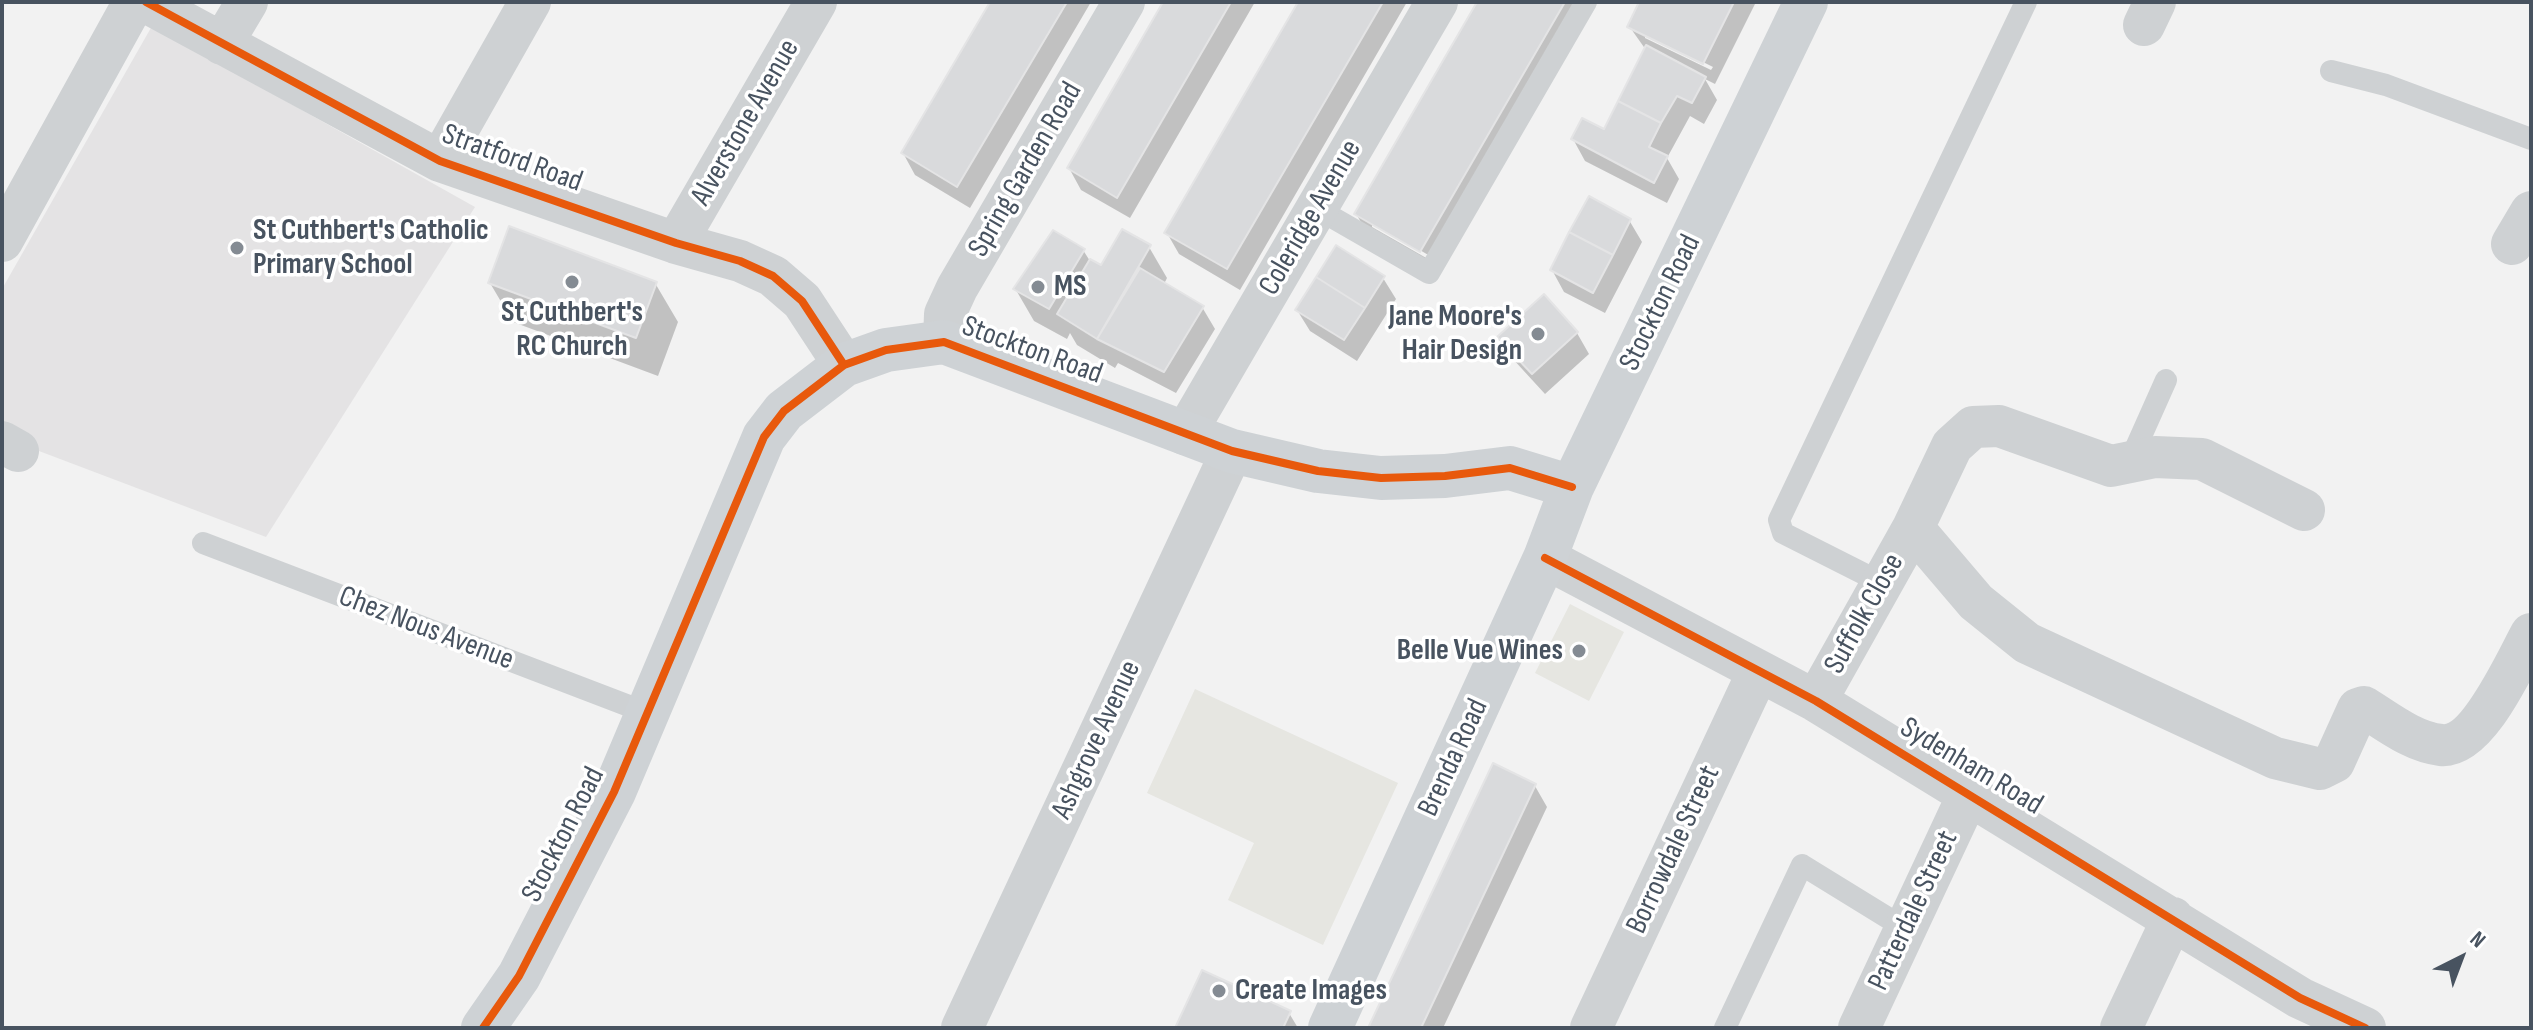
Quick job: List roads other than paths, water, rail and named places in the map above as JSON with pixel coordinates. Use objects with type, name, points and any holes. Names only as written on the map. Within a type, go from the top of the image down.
[{"type":"street","points":[[2,241],[134,2]]},
{"type":"street","name":"Stratford Road","points":[[146,2],[440,161],[676,243],[740,261],[773,276],[802,301],[844,365]]},
{"type":"street","points":[[222,44],[247,2]]},
{"type":"street","points":[[440,161],[530,2]]},
{"type":"street","name":"Alverstone Avenue","points":[[676,243],[816,2]]},
{"type":"street","name":"Spring Garden Road","points":[[944,342],[945,314],[957,288],[1124,2]]},
{"type":"street","name":"Coleridge Avenue","points":[[1185,434],[1437,2]]},
{"type":"street","name":"Stockton Road","points":[[483,1028],[519,976],[650,714],[764,437],[784,411],[844,365],[886,350],[944,342],[1232,451],[1318,471],[1381,478],[1445,476],[1510,468],[1572,487],[1806,2]]},
{"type":"street","name":"Suffolk Close","points":[[1816,701],[1913,528],[1952,446],[1973,427],[1999,426],[2111,466],[2155,457],[2202,459],[2304,510]]},
{"type":"street","name":"Ashgrove Avenue","points":[[962,1028],[1232,451]]},
{"type":"street","name":"Brenda Road","points":[[1330,1028],[1545,558],[1572,487]]},
{"type":"street","name":"Suffolk Close","points":[[1913,528],[1976,602],[2027,643],[2275,758],[2320,769],[2334,762],[2358,709],[2364,707],[2418,740],[2445,746],[2466,736],[2490,709],[2531,634]]},
{"type":"street","name":"Sydenham Road","points":[[1545,558],[1816,701],[2300,998],[2365,1028]]},
{"type":"street","name":"Borrowdale Street","points":[[1591,1028],[1758,672]]},
{"type":"street","name":"Patterdale Street","points":[[1859,1028],[1969,793]]},
{"type":"street","points":[[2121,1028],[2173,918]]},
{"type":"lane","points":[[1316,208],[1429,273],[1586,2]]},
{"type":"lane","points":[[1882,583],[1783,533],[1779,520],[2026,2]]},
{"type":"lane","points":[[2331,71],[2386,85],[2531,139]]},
{"type":"lane","points":[[2129,463],[2166,380]]},
{"type":"lane","name":"Chez Nous Avenue","points":[[203,543],[650,714]]},
{"type":"lane","points":[[1725,1028],[1802,865],[1906,929]]},
{"type":"place","name":"St Cuthbert's Catholic Primary School","points":[[237,248]]},
{"type":"place","name":"St Cuthbert's RC Church","points":[[572,282]]},
{"type":"place","name":"MS","points":[[1038,287]]},
{"type":"place","name":"Jane Moore's Hair Design","points":[[1538,334]]},
{"type":"place","name":"Belle Vue Wines","points":[[1579,651]]},
{"type":"place","name":"Create Images","points":[[1219,991]]}]
